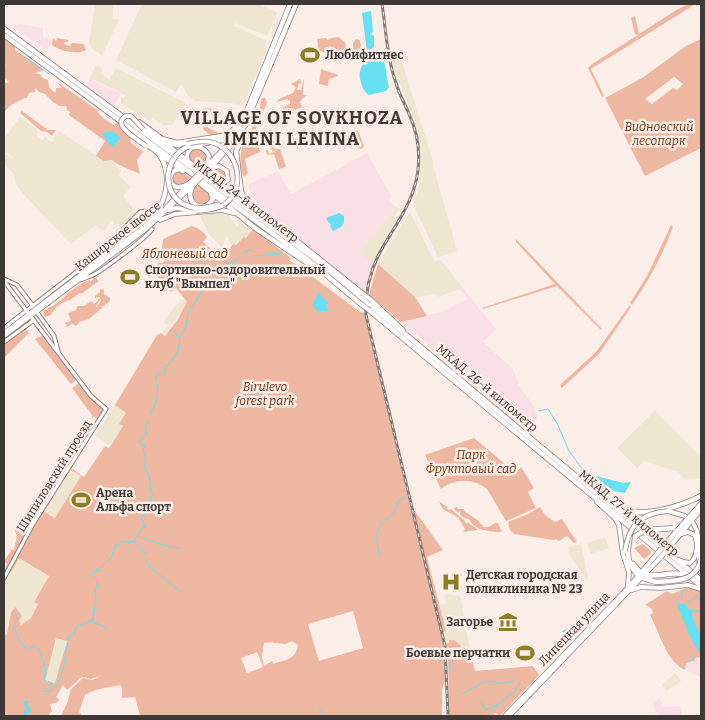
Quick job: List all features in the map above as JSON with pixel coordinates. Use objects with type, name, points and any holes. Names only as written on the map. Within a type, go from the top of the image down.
[{"type":"highway","name":"Каширское шоссе","points":[[206,170],[238,130],[290,4]]},
{"type":"highway","name":"Каширское шоссе","points":[[192,183],[235,140],[252,112],[296,4]]},
{"type":"highway","points":[[4,29],[92,95],[116,120],[224,203]]},
{"type":"highway","points":[[4,35],[107,109]]},
{"type":"highway","points":[[92,95],[129,116],[152,133],[165,140],[180,143],[224,135],[233,130],[243,118]]},
{"type":"highway","name":"МКАД, 24-й километр","points":[[107,109],[325,274]]},
{"type":"highway","name":"МКАД, 24-й километр","points":[[107,109],[259,216]]},
{"type":"highway","points":[[252,112],[237,150],[243,200],[259,216],[287,235],[302,250],[370,302],[406,338]]},
{"type":"highway","points":[[238,130],[228,139],[188,145],[179,152],[170,165],[168,180],[171,191],[180,201],[192,207],[204,208],[218,205],[230,207],[289,245]]},
{"type":"highway","points":[[162,152],[180,169]]},
{"type":"highway","points":[[180,169],[171,174],[170,180],[172,184],[180,188],[192,183]]},
{"type":"highway","points":[[192,183],[190,198],[198,206],[206,206],[212,202],[213,197],[209,190]]},
{"type":"highway","points":[[229,207],[306,263],[325,274],[406,338]]},
{"type":"highway","name":"МКАД, 26-й километр","points":[[406,338],[419,346],[552,458]]},
{"type":"highway","name":"МКАД, 26-й километр","points":[[406,338],[552,458]]},
{"type":"highway","name":"МКАД, 27-й километр","points":[[552,458],[587,491],[700,583]]},
{"type":"highway","name":"МКАД, 27-й километр","points":[[552,458],[675,557],[700,583]]},
{"type":"highway","points":[[608,502],[625,510],[642,512],[676,506],[701,496]]},
{"type":"highway","points":[[620,518],[630,530],[628,555],[631,565],[638,572],[630,555],[635,537],[647,530],[673,528],[701,504]]},
{"type":"highway","points":[[658,556],[679,536],[701,509]]},
{"type":"highway","points":[[669,544],[687,516]]},
{"type":"highway","points":[[700,583],[686,575],[679,572],[645,577],[654,582],[682,580],[692,575],[699,567],[701,559]]},
{"type":"main road","points":[[165,168],[157,155],[122,128],[121,120],[126,116],[131,116],[144,130],[181,160]]},
{"type":"main road","points":[[152,133],[169,143],[179,145],[207,142],[218,145],[231,155],[238,171],[237,186],[229,200],[215,209],[196,211],[175,208],[165,213]]},
{"type":"main road","points":[[152,133],[189,163],[219,184],[242,196],[313,253],[362,296]]},
{"type":"main road","points":[[189,163],[188,151],[194,147],[201,147],[207,151],[209,156],[206,170]]},
{"type":"main road","points":[[77,282],[95,274],[148,235],[155,214],[165,195],[166,185],[165,168],[162,159],[156,152]]},
{"type":"main road","points":[[206,170],[217,166],[226,169],[228,180],[224,184],[219,184]]},
{"type":"main road","name":"Каширское шоссе","points":[[4,337],[35,309],[105,256],[151,225],[192,183]]},
{"type":"main road","name":"Каширское шоссе","points":[[35,309],[77,282],[151,225],[165,213],[192,183]]},
{"type":"main road","points":[[151,225],[175,214],[224,210],[238,215]]},
{"type":"main road","points":[[4,337],[9,338],[60,285],[100,254],[140,211],[146,211],[149,216]]},
{"type":"main road","points":[[117,258],[123,247]]},
{"type":"main road","points":[[100,254],[105,256]]},
{"type":"main road","points":[[79,270],[94,265]]},
{"type":"main road","points":[[4,280],[16,284],[51,330],[56,340],[59,354]]},
{"type":"main road","points":[[4,280],[59,354]]},
{"type":"main road","points":[[49,299],[60,285]]},
{"type":"main road","points":[[13,293],[12,289],[14,286],[19,288]]},
{"type":"main road","points":[[370,302],[419,346]]},
{"type":"main road","points":[[4,328],[30,315]]},
{"type":"main road","points":[[45,335],[50,335],[51,330]]},
{"type":"main road","name":"Шипиловский проезд","points":[[4,578],[34,521],[106,409],[91,396],[59,354]]},
{"type":"main road","points":[[587,491],[618,522],[623,554],[629,572]]},
{"type":"main road","points":[[627,592],[629,572],[625,550],[629,532],[637,522],[650,514],[668,511],[687,516]]},
{"type":"main road","points":[[693,523],[699,536],[701,572]]},
{"type":"main road","points":[[675,557],[688,563],[696,557],[697,542],[695,536],[688,532],[679,536]]},
{"type":"main road","name":"Липецкая улица","points":[[507,716],[627,592],[658,556]]},
{"type":"main road","points":[[627,592],[641,587],[696,586],[700,583]]},
{"type":"shaded area","points":[[95,4],[113,4],[113,19],[119,20],[102,55],[94,51],[89,44]]},
{"type":"shaded area","points":[[142,4],[258,4],[277,13],[267,36],[236,23],[234,26],[267,41],[264,47],[267,49],[243,106],[231,103],[196,101],[188,96],[180,85],[176,92],[116,60]]},
{"type":"shaded area","points":[[19,24],[43,28],[43,37],[52,39],[51,45],[45,50],[14,27]]},
{"type":"shaded area","points":[[401,59],[434,164],[457,251],[438,257],[413,204],[420,184],[421,160],[417,131],[394,66],[394,61]]},
{"type":"shaded area","points":[[96,65],[103,68],[101,74],[109,80],[116,68],[186,103],[172,125],[164,125],[152,118],[150,121],[121,103],[121,97],[124,98],[125,95],[90,78]]},
{"type":"shaded area","points":[[90,79],[121,94],[113,105],[86,86]]},
{"type":"shaded area","points":[[20,117],[38,131],[37,136],[42,140],[45,137],[51,142],[55,141],[53,139],[59,131],[104,161],[112,160],[121,171],[119,176],[131,187],[123,196],[137,213],[121,228],[114,224],[113,220],[103,231],[96,225],[71,244],[16,185],[13,173],[4,164],[4,153],[15,160],[4,151],[4,139]]},
{"type":"shaded area","points":[[367,153],[391,196],[388,201],[396,207],[360,254],[373,263],[366,287],[363,290],[256,203],[249,184],[276,172],[279,173],[291,194]]},
{"type":"shaded area","points":[[396,207],[402,209],[395,215],[397,217],[373,263],[359,254]]},
{"type":"shaded area","points":[[142,212],[146,219],[128,234],[125,229]]},
{"type":"shaded area","points":[[410,212],[434,261],[441,260],[462,287],[460,289],[437,297],[434,295],[415,297],[378,264]]},
{"type":"shaded area","points":[[221,213],[228,215],[237,226],[242,221],[253,229],[246,238],[244,237],[235,245],[228,241],[229,238],[227,237],[221,247],[208,233],[200,217],[205,214]]},
{"type":"shaded area","points":[[462,287],[496,329],[483,342],[513,369],[518,384],[535,408],[537,419],[529,432],[502,409],[503,406],[401,322],[442,312],[468,299],[460,289]]},
{"type":"shaded area","points":[[184,299],[188,302],[164,336],[162,333],[167,326],[164,322],[165,319],[176,305]]},
{"type":"shaded area","points":[[115,405],[127,413],[123,426],[110,446],[95,436]]},
{"type":"shaded area","points":[[655,411],[701,457],[701,479],[686,480],[678,472],[644,461],[637,468],[617,448]]},
{"type":"shaded area","points":[[70,469],[81,476],[55,518],[43,511],[48,507],[47,505]]},
{"type":"shaded area","points":[[605,537],[609,548],[591,554],[587,543]]},
{"type":"shaded area","points":[[581,544],[588,579],[586,580],[569,554],[568,547]]},
{"type":"shaded area","points":[[19,557],[49,576],[34,601],[38,604],[31,618],[21,625],[18,622],[15,609],[7,634],[4,636],[4,584]]},
{"type":"shaded area","points":[[444,595],[460,596],[471,655],[466,656],[457,645],[445,644],[442,632],[446,631],[440,605],[446,603]]},
{"type":"shaded area","points":[[56,638],[67,640],[55,683],[44,681]]},
{"type":"shaded area","points":[[700,657],[701,677],[685,670],[686,663]]},
{"type":"shaded area","points":[[675,673],[681,681],[667,691],[662,685]]},
{"type":"shaded area","points":[[660,699],[664,707],[680,706],[682,716],[659,716],[655,712],[653,702]]},
{"type":"green space","points":[[689,4],[694,5],[591,69],[604,96],[602,97],[588,68],[638,35],[635,34],[631,18],[635,16],[639,34]]},
{"type":"green space","points":[[338,37],[345,42],[348,58],[338,61],[335,57],[337,49],[329,46],[326,53],[319,51],[317,39],[326,38],[328,40]]},
{"type":"green space","points":[[4,38],[15,46],[15,50],[41,67],[43,71],[34,73],[40,74],[48,80],[49,87],[54,92],[56,92],[56,88],[62,88],[60,84],[97,110],[100,115],[114,125],[117,122],[133,135],[130,142],[143,152],[137,160],[140,174],[112,160],[104,161],[96,156],[105,141],[69,115],[70,112],[66,106],[60,106],[53,102],[35,88],[35,92],[29,93],[27,98],[11,105],[4,112],[4,83],[9,82],[4,78],[4,66],[6,66],[4,64]]},
{"type":"green space","points":[[53,38],[56,41],[57,38],[68,40],[64,44],[70,46],[72,43],[84,44],[86,50],[69,52],[59,49],[52,45]]},
{"type":"green space","points":[[356,39],[360,40],[362,56],[358,59],[354,57],[353,43]]},
{"type":"green space","name":"Видновский лесопарк","points":[[701,39],[701,148],[645,176],[605,98],[642,78],[686,46]],"holes":[[[674,77],[683,84],[677,90],[673,88],[652,104],[645,99]]]},
{"type":"green space","points":[[321,69],[338,75],[329,79],[328,86],[319,84]]},
{"type":"green space","points":[[300,79],[302,82],[301,84],[299,83],[297,90],[301,90],[304,79],[303,95],[307,95],[300,102],[302,107],[283,115],[282,108],[290,104],[290,101],[287,99],[277,102],[279,99],[293,93],[296,87],[291,84]]},
{"type":"green space","points":[[262,98],[265,98],[267,103],[255,131],[252,131],[253,118],[257,110],[259,110]]},
{"type":"green space","points":[[205,108],[218,109],[218,115],[210,112],[205,126],[218,134],[210,135],[203,129],[206,117]]},
{"type":"green space","points":[[22,111],[48,130],[56,130],[52,136],[47,132],[41,131],[20,113]]},
{"type":"green space","points":[[354,130],[358,130],[364,146],[361,149],[356,148],[352,135]]},
{"type":"green space","points":[[252,138],[254,146],[258,145],[260,152],[245,159],[248,173],[244,177],[241,168],[242,149],[245,140]]},
{"type":"green space","points":[[271,147],[280,149],[286,167],[279,169],[274,154],[267,155],[266,150],[268,150],[269,154],[278,150],[272,151]]},
{"type":"green space","points":[[201,148],[208,154],[205,165],[200,169],[190,162],[188,155],[190,151]]},
{"type":"green space","points":[[220,168],[226,171],[226,179],[220,183],[208,175],[211,170]]},
{"type":"green space","points":[[177,171],[182,171],[190,178],[182,186],[174,185],[172,177]]},
{"type":"green space","points":[[199,184],[210,194],[210,199],[206,204],[198,204],[192,199],[192,190]]},
{"type":"green space","points":[[671,225],[673,227],[660,257],[632,305],[630,303],[647,276]]},
{"type":"green space","points":[[192,226],[204,233],[207,237],[203,242],[214,252],[218,248],[227,253],[233,244],[236,245],[244,237],[246,238],[253,229],[291,258],[289,261],[360,312],[365,313],[411,511],[415,511],[443,550],[427,557],[446,631],[441,633],[446,678],[442,689],[442,716],[140,716],[135,697],[122,698],[122,688],[120,685],[95,690],[85,695],[79,712],[83,716],[61,716],[71,689],[83,678],[92,680],[101,676],[91,679],[82,677],[67,690],[63,685],[56,697],[60,700],[50,704],[52,711],[49,714],[50,716],[4,716],[4,636],[7,634],[11,613],[15,607],[22,616],[19,620],[21,625],[31,618],[38,604],[34,602],[49,576],[19,558],[12,571],[10,570],[43,511],[55,518],[81,476],[70,469],[84,477],[105,446],[110,447],[123,426],[119,424],[126,413],[115,405],[157,335],[161,333],[165,336],[178,319],[187,302],[176,288],[171,292],[169,289],[166,291],[155,273],[160,271],[156,264],[164,262],[163,239]],"holes":[[[353,611],[363,648],[319,661],[308,624]],[[56,638],[67,641],[55,683],[45,681]],[[292,641],[298,645],[295,654],[286,660],[273,664],[272,661],[264,666],[262,657],[264,643],[286,644]],[[257,652],[263,667],[247,673],[241,658]]]},
{"type":"green space","points":[[516,239],[601,330],[557,286],[482,308],[555,284],[516,242]]},
{"type":"green space","points":[[378,264],[415,297],[427,316],[401,322],[369,295]]},
{"type":"green space","points":[[94,278],[99,281],[81,294],[62,303],[51,315],[45,317],[43,312],[45,310],[83,283],[90,280],[90,282]]},
{"type":"green space","points":[[100,289],[104,290],[104,294],[110,298],[110,301],[101,306],[103,307],[89,319],[79,322],[77,326],[72,324],[67,327],[65,323],[71,321],[68,313],[76,310],[77,306],[84,306],[91,301],[94,304],[99,298],[100,300],[96,307],[101,301],[100,297],[95,298]]},
{"type":"green space","points":[[630,305],[631,307],[599,354],[562,388],[560,385],[596,352]]},
{"type":"green space","points":[[26,328],[29,333],[4,358],[4,343]]},
{"type":"green space","points":[[43,335],[76,380],[71,384],[35,339]]},
{"type":"green space","points":[[79,383],[104,410],[98,419],[92,418],[92,415],[72,388]]},
{"type":"green space","name":"Парк Фруктовый сад","points":[[474,438],[516,473],[521,467],[534,488],[528,492],[536,508],[506,521],[487,489],[482,485],[470,481],[458,481],[441,489],[425,455]]},
{"type":"green space","points":[[439,501],[448,510],[451,509],[466,523],[469,523],[478,530],[463,532],[465,529],[459,519],[445,510]]},
{"type":"green space","points":[[456,507],[464,509],[484,527],[498,523],[502,532],[488,531],[475,526],[469,519],[461,516],[460,511],[458,513],[454,509]]},
{"type":"green space","points":[[540,507],[545,515],[555,522],[562,519],[577,542],[574,543],[567,536],[559,541],[556,539],[514,534],[510,530],[508,522]]},
{"type":"green space","points":[[13,527],[21,534],[24,530],[28,529],[4,576],[7,564],[4,561],[11,551],[9,549],[14,550],[16,541],[16,533]]},
{"type":"green space","points":[[643,544],[651,551],[651,554],[644,559],[634,548]]},
{"type":"green space","points":[[686,588],[701,592],[701,657],[686,663],[685,670],[672,660],[650,615],[653,613],[652,610],[645,605],[667,591],[672,594]]},
{"type":"green space","points":[[449,640],[454,640],[460,645],[466,656],[471,655],[475,671],[533,666],[539,675],[500,716],[495,713],[493,716],[449,716],[448,656],[445,644],[449,643]]},
{"type":"water","points":[[371,11],[373,31],[371,34],[374,36],[374,47],[367,52],[362,13]]},
{"type":"water","points":[[375,51],[382,57],[384,62],[389,87],[386,91],[369,95],[363,88],[360,73],[363,65]]},
{"type":"water","points":[[114,132],[121,138],[115,143],[115,148],[107,142],[102,134]]},
{"type":"water","points":[[339,213],[344,216],[344,223],[333,231],[330,227],[331,224],[326,218]]},
{"type":"water","points":[[318,292],[328,303],[326,307],[329,311],[318,312],[313,306]]},
{"type":"water","points":[[596,476],[623,483],[631,482],[625,493],[604,488]]},
{"type":"water","points":[[679,604],[685,604],[689,609],[693,610],[692,615],[701,635],[701,653],[699,653],[694,644],[681,616],[677,607]]},
{"type":"water","points":[[581,623],[583,628],[568,643],[566,642],[562,631]]},
{"type":"waterway","points":[[25,57],[49,74]]},
{"type":"waterway","points":[[243,253],[252,249]]},
{"type":"waterway","points":[[255,256],[280,254],[283,249]]},
{"type":"waterway","points":[[225,264],[233,262],[239,257]]},
{"type":"waterway","points":[[156,381],[156,376],[160,373],[164,374],[166,365],[169,365],[178,351],[180,338],[186,327],[188,313],[206,286],[224,265]]},
{"type":"waterway","points":[[175,333],[180,338]]},
{"type":"waterway","points":[[151,414],[157,400],[158,386],[156,384]]},
{"type":"waterway","points":[[539,411],[548,409],[558,425],[569,451],[583,470]]},
{"type":"waterway","points":[[42,691],[51,691],[59,679],[64,665],[69,636],[74,635],[76,627],[93,620],[96,601],[95,592],[98,581],[92,575],[95,570],[98,571],[111,558],[116,545],[127,541],[129,543],[134,541],[142,528],[145,527],[142,517],[145,514],[146,507],[151,505],[150,497],[154,495],[151,491],[144,463],[146,461],[143,450],[145,446],[139,443],[139,441],[146,436],[148,422]]},
{"type":"waterway","points":[[587,473],[595,476]]},
{"type":"waterway","points":[[380,556],[377,541],[379,528],[394,512],[399,501],[406,497]]},
{"type":"waterway","points":[[140,537],[170,547],[182,548]]},
{"type":"waterway","points":[[134,541],[147,554]]},
{"type":"waterway","points":[[147,559],[149,566],[181,592]]},
{"type":"waterway","points":[[682,591],[682,598]]},
{"type":"waterway","points":[[679,606],[676,600],[680,596]]},
{"type":"waterway","points":[[689,602],[697,596],[701,601]]},
{"type":"waterway","points":[[693,611],[701,611]]},
{"type":"waterway","points":[[16,614],[15,630],[18,639],[27,650],[34,645],[40,652],[44,661],[44,680],[50,682],[53,686]]},
{"type":"waterway","points":[[90,621],[108,628]]},
{"type":"waterway","points":[[450,672],[450,665],[460,648]]},
{"type":"waterway","points":[[688,662],[696,656]]},
{"type":"waterway","points":[[480,684],[491,681],[501,684],[514,681]]},
{"type":"waterway","points":[[514,692],[520,683]]},
{"type":"waterway","points":[[462,694],[479,685]]},
{"type":"waterway","points":[[490,714],[512,693]]},
{"type":"waterway","points":[[25,716],[26,711],[30,711],[25,703],[27,702]]},
{"type":"waterway","points":[[483,704],[486,710]]},
{"type":"waterway","points":[[480,716],[486,710],[497,705]]},
{"type":"waterway","points":[[318,708],[322,713]]},
{"type":"railway","points":[[382,4],[391,64],[397,87],[414,127],[419,163],[416,182],[408,205],[378,256],[372,270],[366,300],[366,315],[445,646],[448,716]]},
{"type":"place","name":"Любифитнес","points":[[310,55]]},
{"type":"place","name":"Спортивно-оздоровительный клуб \"Вымпел\"","points":[[130,277]]},
{"type":"place","name":"Арена Альфа спорт","points":[[81,500]]},
{"type":"place","name":"Детская городская поликлиника № 23","points":[[451,582]]},
{"type":"place","name":"Загорье","points":[[508,622]]},
{"type":"place","name":"Боевые перчатки","points":[[525,653]]},
{"type":"district","name":"VILLAGE OF SOVKHOZA IMENI LENINA","points":[[292,128]]},
{"type":"park label","name":"Яблоневый сад","points":[[185,254]]},
{"type":"park label","name":"Birulevo forest park","points":[[265,394]]}]
